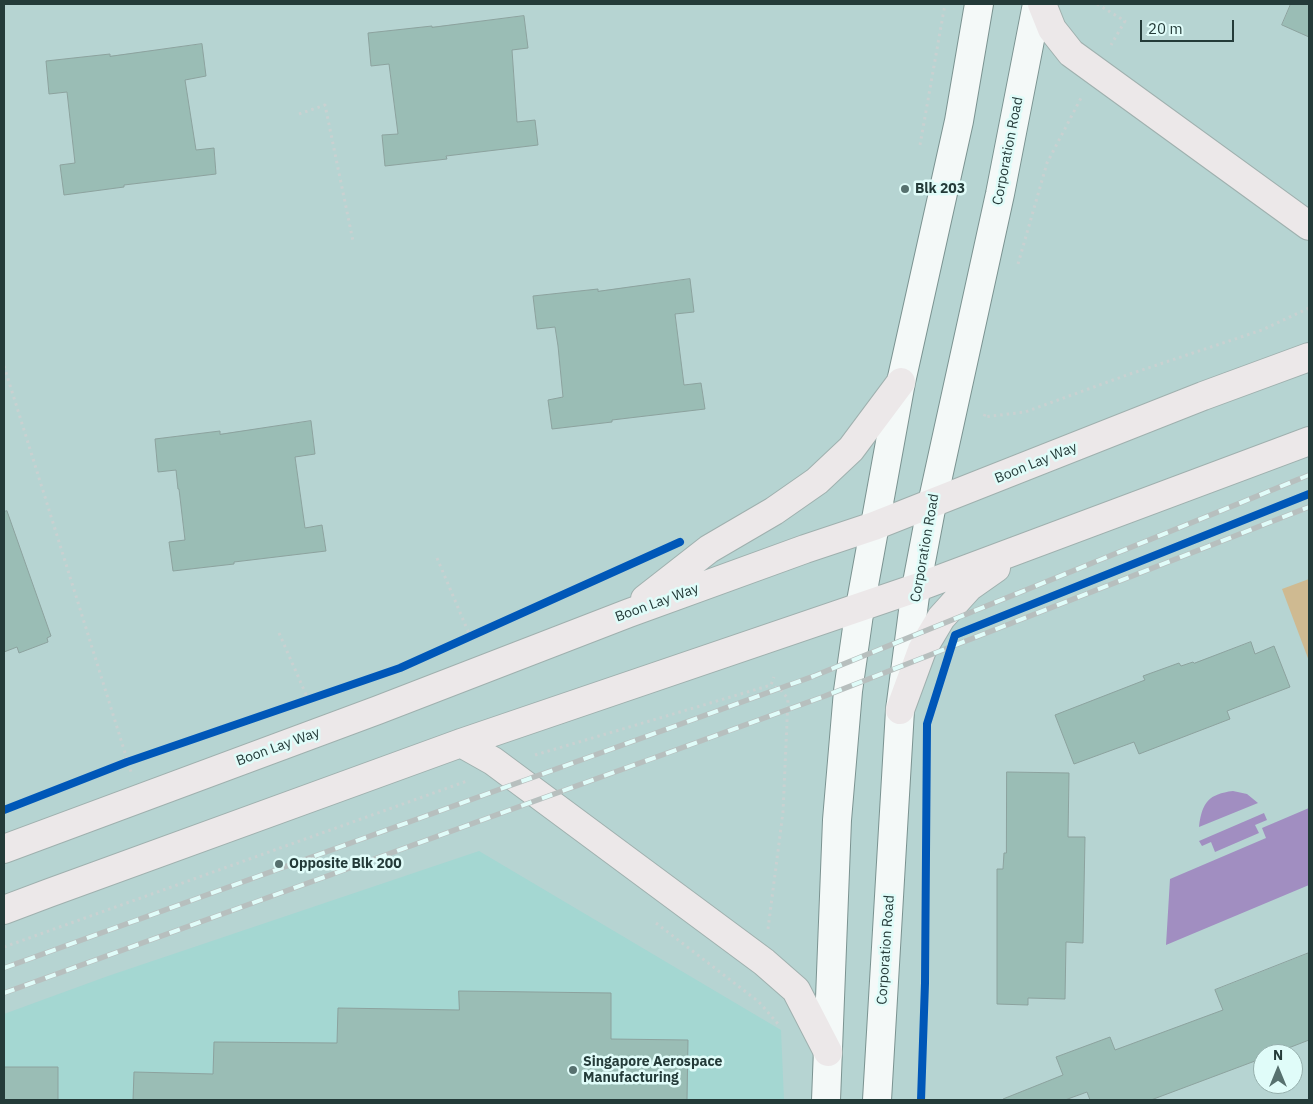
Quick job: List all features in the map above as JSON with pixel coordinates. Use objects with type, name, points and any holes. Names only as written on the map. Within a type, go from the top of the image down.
[{"type":"main road","points":[[826,1100],[837,820],[848,691],[860,607],[901,382],[959,121],[979,4]]},
{"type":"main road","name":"Corporation Road","points":[[877,1100],[900,710],[916,588],[932,504],[998,203],[1037,4]]},
{"type":"main road","points":[[1042,4],[1052,29],[1071,53],[1309,226]]},
{"type":"main road","name":"Boon Lay Way","points":[[4,849],[378,710],[629,613],[874,526],[1203,396],[1309,357]]},
{"type":"main road","points":[[629,613],[709,548],[774,511],[817,481],[851,448],[901,382]]},
{"type":"main road","points":[[4,910],[461,743],[916,588],[1309,441]]},
{"type":"main road","points":[[900,710],[922,650],[940,618],[969,587],[1024,548]]},
{"type":"main road","points":[[461,743],[493,761],[764,962],[796,990],[828,1052]]},
{"type":"path","points":[[919,151],[945,4]]},
{"type":"path","points":[[1018,264],[1047,162],[1124,21],[1097,4]]},
{"type":"path","points":[[299,114],[325,105],[353,241]]},
{"type":"path","points":[[986,407],[984,417],[1026,412],[1127,374],[1262,330],[1309,308]]},
{"type":"path","points":[[4,366],[139,798]]},
{"type":"path","points":[[437,558],[470,636]]},
{"type":"path","points":[[462,640],[479,632]]},
{"type":"path","points":[[280,633],[308,699]]},
{"type":"path","points":[[771,685],[774,677]]},
{"type":"path","points":[[530,757],[771,685],[781,690],[788,699],[783,812],[764,962]]},
{"type":"path","points":[[299,702],[318,696]]},
{"type":"path","points":[[119,765],[136,758]]},
{"type":"path","points":[[4,947],[475,778]]},
{"type":"shaded area","points":[[1309,579],[1309,661],[1282,589]]},
{"type":"shaded area","points":[[1233,791],[1247,794],[1258,803],[1199,827],[1202,811],[1208,801],[1218,794]]},
{"type":"shaded area","points":[[1309,808],[1309,885],[1166,945],[1170,879],[1266,838],[1262,828]]},
{"type":"shaded area","points":[[1264,813],[1267,820],[1255,825],[1259,833],[1215,852],[1211,842],[1202,846],[1199,841]]},
{"type":"shaded area","name":"Singapore Aerospace Manufacturing","points":[[479,851],[781,1030],[784,1100],[4,1100],[4,1014],[108,976]]},
{"type":"building","points":[[1291,4],[1309,4],[1309,37],[1282,25]]},
{"type":"building","points":[[524,16],[528,48],[512,50],[517,122],[535,120],[538,145],[446,156],[447,159],[385,166],[382,135],[398,134],[389,64],[371,66],[368,33]]},
{"type":"building","points":[[202,44],[206,76],[185,80],[196,150],[214,148],[216,174],[124,185],[124,187],[64,195],[60,165],[75,163],[67,92],[49,94],[46,61],[110,54],[110,56]]},
{"type":"building","points":[[690,279],[694,312],[675,314],[684,385],[701,383],[705,409],[552,429],[548,400],[563,397],[558,346],[555,327],[537,329],[533,296],[598,289],[598,291]]},
{"type":"building","points":[[311,421],[315,454],[295,457],[305,528],[322,525],[326,551],[173,571],[169,542],[185,540],[179,489],[176,470],[158,472],[155,439],[220,431],[220,434]]},
{"type":"building","points":[[7,511],[51,636],[47,638],[48,642],[19,653],[17,647],[4,652],[4,512]]},
{"type":"building","points":[[1251,642],[1255,654],[1274,646],[1290,687],[1227,711],[1230,719],[1139,754],[1134,742],[1074,764],[1055,715],[1145,680],[1143,676],[1179,663],[1181,666],[1194,663]]},
{"type":"building","points":[[1007,772],[1069,773],[1068,837],[1085,837],[1083,943],[1066,942],[1065,999],[1028,998],[1028,1005],[997,1004],[997,869],[1003,869],[1004,853],[1006,853]]},
{"type":"building","points":[[1309,953],[1309,1040],[1299,1044],[1253,1044],[1253,1062],[1151,1100],[1090,1100],[1087,1092],[1065,1100],[1003,1099],[1063,1075],[1056,1057],[1110,1037],[1115,1050],[1223,1010],[1215,990]]},
{"type":"building","points":[[459,991],[611,993],[611,1039],[688,1040],[687,1100],[133,1100],[134,1072],[213,1074],[214,1042],[337,1043],[338,1008],[459,1010]]},
{"type":"building","points":[[4,1067],[58,1067],[58,1100],[4,1100]]},
{"type":"railway","points":[[4,968],[814,676],[1309,475]]},
{"type":"railway","points":[[4,993],[825,696],[1309,507]]},
{"type":"cycle path","points":[[921,1100],[925,983],[927,724],[955,635],[1309,494]]},
{"type":"cycle path","points":[[4,810],[127,762],[400,668],[680,542]]},
{"type":"place","name":"Blk 203","points":[[905,189]]},
{"type":"place","name":"Opposite Blk 200","points":[[279,864]]},
{"type":"place","name":"Singapore Aerospace Manufacturing","points":[[573,1070]]}]
